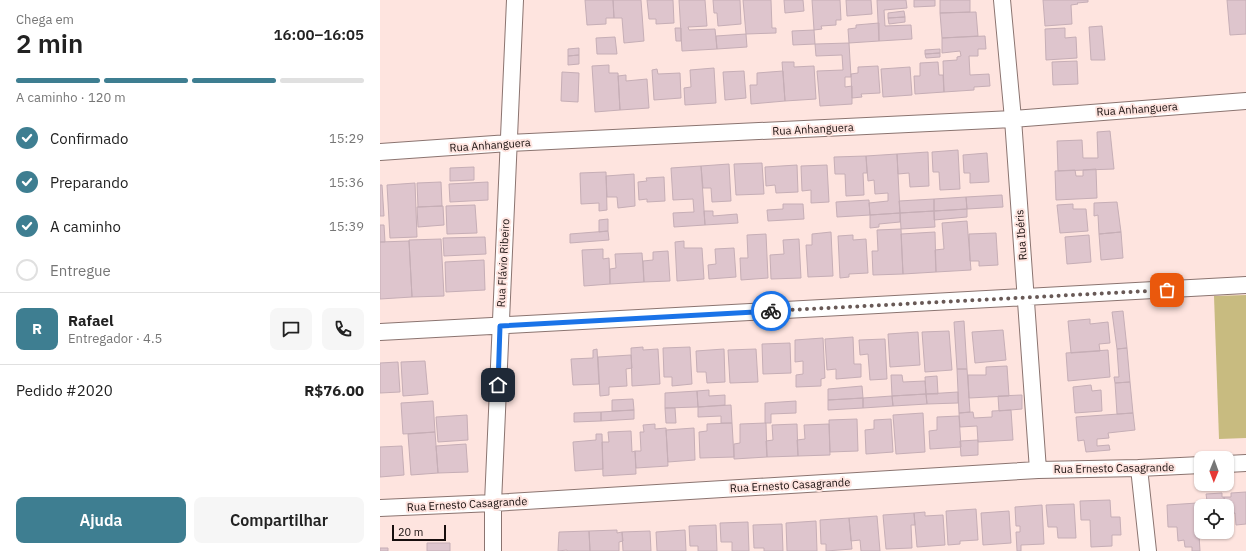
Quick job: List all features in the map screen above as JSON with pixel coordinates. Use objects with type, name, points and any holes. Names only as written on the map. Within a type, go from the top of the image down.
[{"type":"street","name":"Rua Flávio Ribeiro","points":[[493,551],[493,503],[500,326],[515,0]]},
{"type":"street","name":"Rua Ibéris","points":[[1002,0],[1014,119],[1038,470]]},
{"type":"street","name":"Rua Anhanguera","points":[[380,152],[509,143],[1014,119],[1246,101]]},
{"type":"street","points":[[380,332],[1246,286]]},
{"type":"street","points":[[1234,464],[1246,463]]},
{"type":"street","name":"Rua Ernesto Casagrande","points":[[380,508],[493,503],[1038,470],[1194,465]]},
{"type":"street","points":[[1139,468],[1148,551]]},
{"type":"shaded area","points":[[1246,295],[1246,438],[1219,439],[1214,296]]},
{"type":"building","points":[[585,0],[613,0],[614,18],[606,18],[606,24],[587,25]]},
{"type":"building","points":[[613,0],[641,0],[644,41],[624,43],[622,18],[614,18]]},
{"type":"building","points":[[647,0],[673,0],[674,23],[656,24],[656,19],[649,19]]},
{"type":"building","points":[[679,0],[705,0],[707,26],[688,27],[689,30],[715,29],[717,49],[682,51]]},
{"type":"building","points":[[713,0],[740,0],[741,24],[718,26],[717,13],[714,13]]},
{"type":"building","points":[[743,0],[771,0],[772,28],[776,28],[776,33],[746,34]]},
{"type":"building","points":[[784,0],[803,0],[804,11],[785,13]]},
{"type":"building","points":[[812,0],[840,0],[841,20],[836,20],[836,25],[821,26],[822,29],[814,30]]},
{"type":"building","points":[[846,0],[871,0],[872,14],[847,16]]},
{"type":"building","points":[[877,0],[906,0],[907,8],[884,10],[885,26],[911,25],[912,39],[879,41]]},
{"type":"building","points":[[914,0],[935,0],[935,6],[914,7]]},
{"type":"building","points":[[940,0],[970,0],[970,12],[940,13]]},
{"type":"building","points":[[1043,0],[1088,0],[1088,2],[1071,5],[1072,24],[1045,26]]},
{"type":"building","points":[[1227,0],[1246,0],[1246,34],[1230,35]]},
{"type":"building","points":[[904,11],[905,17],[888,18],[888,13]]},
{"type":"building","points":[[976,12],[978,36],[942,38],[940,13]]},
{"type":"building","points":[[905,17],[905,22],[889,24],[888,18]]},
{"type":"building","points":[[879,23],[879,41],[849,43],[848,29],[856,28],[856,25]]},
{"type":"building","points":[[1102,26],[1105,60],[1091,60],[1089,27]]},
{"type":"building","points":[[675,28],[681,28],[681,41],[676,41]]},
{"type":"building","points":[[1065,28],[1065,38],[1076,37],[1077,58],[1046,60],[1045,29]]},
{"type":"building","points":[[814,30],[815,44],[793,45],[792,31]]},
{"type":"building","points":[[746,34],[747,47],[717,49],[716,36]]},
{"type":"building","points":[[985,36],[986,49],[978,49],[978,56],[969,56],[970,75],[989,74],[990,86],[974,87],[974,90],[944,92],[943,61],[957,60],[957,57],[961,56],[960,51],[942,53],[942,38]]},
{"type":"building","points":[[615,37],[617,54],[597,54],[596,38]]},
{"type":"building","points":[[849,43],[851,77],[845,77],[845,87],[852,86],[852,104],[820,106],[817,71],[843,70],[842,55],[816,56],[815,44]]},
{"type":"building","points":[[579,48],[579,55],[568,56],[568,49]]},
{"type":"building","points":[[940,49],[940,53],[925,54],[925,50]]},
{"type":"building","points":[[940,53],[940,57],[926,58],[925,54]]},
{"type":"building","points":[[579,55],[579,64],[568,65],[568,56]]},
{"type":"building","points":[[1077,61],[1078,84],[1053,85],[1052,62]]},
{"type":"building","points":[[782,62],[794,62],[794,67],[814,66],[816,99],[785,101]]},
{"type":"building","points":[[938,62],[939,75],[943,75],[944,92],[915,94],[914,76],[920,76],[920,63]]},
{"type":"building","points":[[609,65],[609,73],[618,73],[620,110],[595,112],[592,66]]},
{"type":"building","points":[[878,66],[880,93],[861,94],[862,97],[852,98],[851,74],[858,73],[858,67]]},
{"type":"building","points":[[910,67],[912,95],[883,97],[881,69]]},
{"type":"building","points":[[714,68],[716,103],[685,105],[684,88],[691,87],[690,70]]},
{"type":"building","points":[[657,69],[658,74],[680,73],[681,98],[654,100],[652,70]]},
{"type":"building","points":[[744,71],[746,98],[725,100],[723,72]]},
{"type":"building","points":[[783,71],[785,101],[751,104],[750,85],[757,85],[757,73]]},
{"type":"building","points":[[562,72],[579,73],[578,102],[561,101]]},
{"type":"building","points":[[626,75],[626,81],[647,79],[649,108],[620,110],[618,76]]},
{"type":"building","points":[[1110,131],[1114,169],[1058,171],[1057,141],[1082,140],[1083,158],[1098,158],[1097,132]]},
{"type":"building","points":[[958,150],[960,189],[940,190],[939,172],[933,172],[932,152]]},
{"type":"building","points":[[928,152],[929,186],[910,187],[909,173],[898,174],[897,154]]},
{"type":"building","points":[[987,153],[989,182],[970,183],[970,173],[964,173],[963,155]]},
{"type":"building","points":[[897,154],[900,213],[870,215],[869,203],[888,201],[888,193],[875,194],[874,180],[868,181],[866,156]]},
{"type":"building","points":[[866,156],[867,173],[863,173],[864,195],[846,196],[845,174],[835,174],[834,157]]},
{"type":"building","points":[[762,163],[764,194],[736,195],[734,164]]},
{"type":"building","points":[[729,164],[731,201],[712,202],[711,188],[703,188],[701,166]]},
{"type":"building","points":[[797,165],[798,192],[776,193],[775,185],[766,186],[765,167]]},
{"type":"building","points":[[827,165],[829,202],[811,203],[811,190],[802,191],[801,166]]},
{"type":"building","points":[[701,166],[705,225],[674,227],[673,213],[694,212],[693,199],[673,200],[671,168]]},
{"type":"building","points":[[474,167],[474,180],[450,181],[450,168]]},
{"type":"building","points":[[1096,169],[1097,198],[1056,200],[1055,171],[1075,170],[1076,176],[1083,176],[1083,170]]},
{"type":"building","points":[[606,172],[607,210],[599,211],[599,203],[581,204],[580,173]]},
{"type":"building","points":[[634,174],[635,206],[618,208],[617,197],[607,197],[606,176]]},
{"type":"building","points":[[664,177],[665,201],[647,202],[647,199],[639,200],[638,182],[647,181],[646,178]]},
{"type":"building","points":[[441,182],[442,206],[418,207],[417,183]]},
{"type":"building","points":[[488,182],[488,200],[450,202],[449,184]]},
{"type":"building","points":[[415,183],[417,237],[390,238],[387,185]]},
{"type":"building","points":[[380,185],[382,185],[384,216],[380,216]]},
{"type":"building","points":[[1002,195],[1003,207],[967,209],[966,197]]},
{"type":"building","points":[[966,197],[967,209],[934,211],[934,199]]},
{"type":"building","points":[[934,199],[934,211],[900,213],[899,201]]},
{"type":"building","points":[[869,200],[870,215],[837,217],[836,202]]},
{"type":"building","points":[[1117,202],[1121,232],[1099,234],[1098,215],[1094,216],[1094,203]]},
{"type":"building","points":[[783,204],[803,204],[804,219],[768,221],[767,210],[783,209]]},
{"type":"building","points":[[1073,204],[1073,209],[1086,209],[1088,231],[1060,233],[1057,205]]},
{"type":"building","points":[[475,205],[477,233],[447,234],[446,206]]},
{"type":"building","points":[[443,206],[444,225],[418,227],[417,207]]},
{"type":"building","points":[[967,209],[967,217],[934,220],[934,211]]},
{"type":"building","points":[[704,211],[713,211],[713,216],[737,214],[738,223],[705,225]]},
{"type":"building","points":[[934,211],[935,227],[901,229],[900,213]]},
{"type":"building","points":[[900,213],[900,222],[879,224],[879,227],[870,228],[870,215]]},
{"type":"building","points":[[608,219],[608,231],[599,232],[599,220]]},
{"type":"building","points":[[967,221],[971,270],[936,272],[935,250],[944,249],[942,223]]},
{"type":"building","points":[[380,225],[384,225],[385,242],[380,242]]},
{"type":"building","points":[[901,229],[903,274],[873,275],[872,251],[878,251],[877,230]]},
{"type":"building","points":[[608,231],[609,240],[570,243],[570,234]]},
{"type":"building","points":[[831,232],[833,276],[808,277],[806,245],[812,245],[812,234]]},
{"type":"building","points":[[935,232],[936,272],[903,274],[901,234]]},
{"type":"building","points":[[1121,232],[1123,258],[1101,260],[1099,234]]},
{"type":"building","points":[[996,233],[998,265],[979,266],[979,261],[970,261],[969,234]]},
{"type":"building","points":[[766,234],[768,278],[741,280],[740,258],[748,258],[747,235]]},
{"type":"building","points":[[853,235],[853,240],[866,239],[868,273],[849,274],[849,277],[840,278],[838,236]]},
{"type":"building","points":[[1089,235],[1091,262],[1067,264],[1065,237]]},
{"type":"building","points":[[485,237],[486,254],[444,256],[443,238]]},
{"type":"building","points":[[441,239],[444,296],[412,297],[409,240]]},
{"type":"building","points":[[799,239],[801,278],[771,279],[770,255],[784,254],[783,240]]},
{"type":"building","points":[[409,241],[412,297],[380,299],[380,242]]},
{"type":"building","points":[[684,241],[684,248],[702,248],[704,279],[677,281],[675,242]]},
{"type":"building","points":[[734,248],[736,277],[709,279],[708,265],[716,264],[715,249]]},
{"type":"building","points":[[603,249],[603,259],[609,258],[610,284],[584,286],[582,250]]},
{"type":"building","points":[[668,251],[670,281],[644,282],[643,261],[653,260],[653,252]]},
{"type":"building","points":[[642,253],[644,282],[610,284],[610,269],[616,268],[615,254]]},
{"type":"building","points":[[484,260],[485,290],[446,292],[445,262]]},
{"type":"building","points":[[1123,311],[1127,348],[1117,349],[1112,312]]},
{"type":"building","points":[[1090,319],[1090,324],[1108,322],[1110,343],[1099,344],[1100,351],[1071,353],[1068,321]]},
{"type":"building","points":[[964,321],[967,369],[957,369],[954,322]]},
{"type":"building","points":[[1003,330],[1006,360],[975,363],[972,332]]},
{"type":"building","points":[[949,331],[952,370],[925,372],[922,332]]},
{"type":"building","points":[[918,332],[920,365],[890,367],[888,334]]},
{"type":"building","points":[[853,337],[854,364],[861,364],[861,377],[836,379],[836,369],[827,370],[825,339]]},
{"type":"building","points":[[823,338],[825,378],[821,379],[821,386],[796,387],[796,375],[803,374],[803,361],[795,362],[795,340]]},
{"type":"building","points":[[885,339],[887,379],[870,380],[868,354],[860,355],[859,340]]},
{"type":"building","points":[[790,343],[791,373],[763,374],[762,344]]},
{"type":"building","points":[[643,347],[643,350],[658,349],[660,384],[632,386],[631,348]]},
{"type":"building","points":[[690,347],[692,384],[672,386],[672,377],[664,377],[663,348]]},
{"type":"building","points":[[1127,348],[1130,382],[1115,383],[1114,377],[1119,377],[1117,349]]},
{"type":"building","points":[[597,349],[599,384],[573,385],[571,359],[593,358],[593,350]]},
{"type":"building","points":[[724,349],[725,382],[707,383],[706,372],[697,372],[696,351]]},
{"type":"building","points":[[756,349],[758,382],[730,383],[728,350]]},
{"type":"building","points":[[1108,350],[1110,377],[1068,381],[1066,353]]},
{"type":"building","points":[[631,355],[632,368],[626,369],[627,386],[609,387],[609,395],[600,396],[598,357]]},
{"type":"building","points":[[425,361],[428,394],[403,396],[401,362]]},
{"type":"building","points":[[398,362],[400,392],[380,393],[380,363]]},
{"type":"building","points":[[1007,366],[1009,396],[969,398],[968,375],[986,375],[986,367]]},
{"type":"building","points":[[957,369],[967,369],[970,412],[959,413]]},
{"type":"building","points":[[891,375],[902,375],[903,382],[925,381],[926,394],[892,396]]},
{"type":"building","points":[[937,376],[938,394],[926,394],[925,377]]},
{"type":"building","points":[[1130,382],[1133,413],[1117,414],[1115,383]]},
{"type":"building","points":[[1091,385],[1092,391],[1101,390],[1102,411],[1075,413],[1073,387]]},
{"type":"building","points":[[862,386],[863,398],[828,400],[828,389]]},
{"type":"building","points":[[709,390],[709,396],[725,395],[725,405],[698,407],[697,391]]},
{"type":"building","points":[[697,391],[698,407],[665,408],[665,393]]},
{"type":"building","points":[[958,392],[958,403],[927,404],[926,394]]},
{"type":"building","points":[[926,394],[927,404],[893,406],[892,396]]},
{"type":"building","points":[[1022,395],[1022,409],[999,411],[998,396]]},
{"type":"building","points":[[892,396],[893,406],[863,408],[863,398]]},
{"type":"building","points":[[863,398],[863,408],[828,410],[828,400]]},
{"type":"building","points":[[633,399],[634,410],[612,411],[612,400]]},
{"type":"building","points":[[433,401],[435,432],[403,434],[401,403]]},
{"type":"building","points":[[796,401],[796,413],[771,414],[771,423],[765,423],[765,403]]},
{"type":"building","points":[[731,405],[732,423],[721,423],[721,416],[698,417],[698,407]]},
{"type":"building","points":[[665,408],[675,408],[676,423],[666,423]]},
{"type":"building","points":[[634,410],[634,419],[601,421],[601,412]]},
{"type":"building","points":[[1011,410],[1013,440],[978,442],[977,426],[960,427],[959,413],[973,412],[974,418],[992,417],[992,411]]},
{"type":"building","points":[[601,412],[601,421],[574,422],[574,413]]},
{"type":"building","points":[[923,413],[925,452],[896,454],[893,415]]},
{"type":"building","points":[[1133,413],[1135,430],[1108,433],[1109,438],[1097,439],[1097,446],[1109,445],[1110,450],[1086,452],[1084,440],[1078,441],[1076,417]]},
{"type":"building","points":[[467,415],[468,440],[438,442],[436,417]]},
{"type":"building","points":[[959,416],[961,447],[930,449],[929,431],[937,430],[937,417]]},
{"type":"building","points":[[857,419],[858,451],[830,452],[829,420]]},
{"type":"building","points":[[891,419],[893,452],[866,454],[865,430],[874,429],[874,420]]},
{"type":"building","points":[[732,423],[734,457],[700,458],[699,432],[707,431],[707,424]]},
{"type":"building","points":[[766,423],[767,457],[734,459],[734,444],[740,443],[740,424]]},
{"type":"building","points":[[655,424],[655,429],[666,428],[668,466],[636,468],[635,451],[641,451],[640,432],[644,432],[643,425]]},
{"type":"building","points":[[797,424],[798,456],[767,457],[766,441],[773,440],[772,425]]},
{"type":"building","points":[[829,424],[830,455],[798,456],[797,440],[805,439],[804,425]]},
{"type":"building","points":[[694,428],[695,460],[668,462],[666,430]]},
{"type":"building","points":[[631,431],[632,452],[635,451],[636,474],[603,476],[602,442],[609,442],[608,432]]},
{"type":"building","points":[[435,432],[438,473],[411,475],[408,434]]},
{"type":"building","points":[[596,434],[602,434],[603,469],[575,471],[573,442],[596,440]]},
{"type":"building","points":[[978,440],[978,455],[961,456],[960,441]]},
{"type":"building","points":[[466,444],[468,472],[438,473],[436,446]]},
{"type":"building","points":[[402,446],[404,475],[380,477],[380,447]]},
{"type":"building","points":[[1246,492],[1246,524],[1236,525],[1234,499],[1224,499],[1224,497],[1231,497],[1231,493]]},
{"type":"building","points":[[1222,493],[1222,497],[1224,497],[1224,499],[1207,499],[1206,494]]},
{"type":"building","points":[[1110,500],[1111,517],[1120,517],[1121,535],[1112,535],[1112,546],[1091,547],[1090,520],[1081,520],[1080,501]]},
{"type":"building","points":[[1194,503],[1194,539],[1199,539],[1200,551],[1192,551],[1192,547],[1185,547],[1184,540],[1178,541],[1177,527],[1168,527],[1167,505]]},
{"type":"building","points":[[1074,504],[1076,538],[1058,538],[1057,527],[1048,527],[1046,505]]},
{"type":"building","points":[[1042,505],[1044,544],[1021,545],[1021,551],[1017,551],[1016,532],[1020,532],[1020,526],[1016,526],[1015,507]]},
{"type":"building","points":[[976,509],[978,540],[960,541],[960,544],[948,545],[946,511]]},
{"type":"building","points":[[1009,511],[1011,543],[983,545],[981,513]]},
{"type":"building","points":[[925,512],[925,516],[943,515],[945,545],[917,547],[914,513]]},
{"type":"building","points":[[914,513],[915,525],[911,525],[912,548],[886,549],[883,515]]},
{"type":"building","points":[[877,516],[880,551],[861,551],[860,540],[851,541],[849,518]]},
{"type":"building","points":[[849,518],[852,549],[826,551],[826,544],[821,544],[820,520]]},
{"type":"building","points":[[816,521],[817,551],[787,551],[786,523]]},
{"type":"building","points":[[748,522],[749,551],[732,551],[732,542],[721,542],[720,523]]},
{"type":"building","points":[[782,524],[783,551],[764,551],[764,548],[754,548],[753,525]]},
{"type":"building","points":[[716,525],[717,551],[698,551],[698,546],[690,546],[689,526]]},
{"type":"building","points":[[617,530],[617,533],[622,532],[623,541],[619,542],[619,551],[590,551],[589,531]]},
{"type":"building","points":[[685,530],[686,551],[657,551],[656,532]]},
{"type":"building","points":[[589,531],[590,551],[558,551],[559,532]]},
{"type":"building","points":[[650,531],[651,551],[623,551],[622,532]]},
{"type":"building","points":[[427,543],[450,543],[450,551],[427,551]]},
{"type":"building","points":[[380,548],[388,548],[388,551],[380,551]]},
{"type":"way so far","points":[[771,311],[1167,290]]},
{"type":"route","points":[[498,385],[500,326],[771,311]]}]
